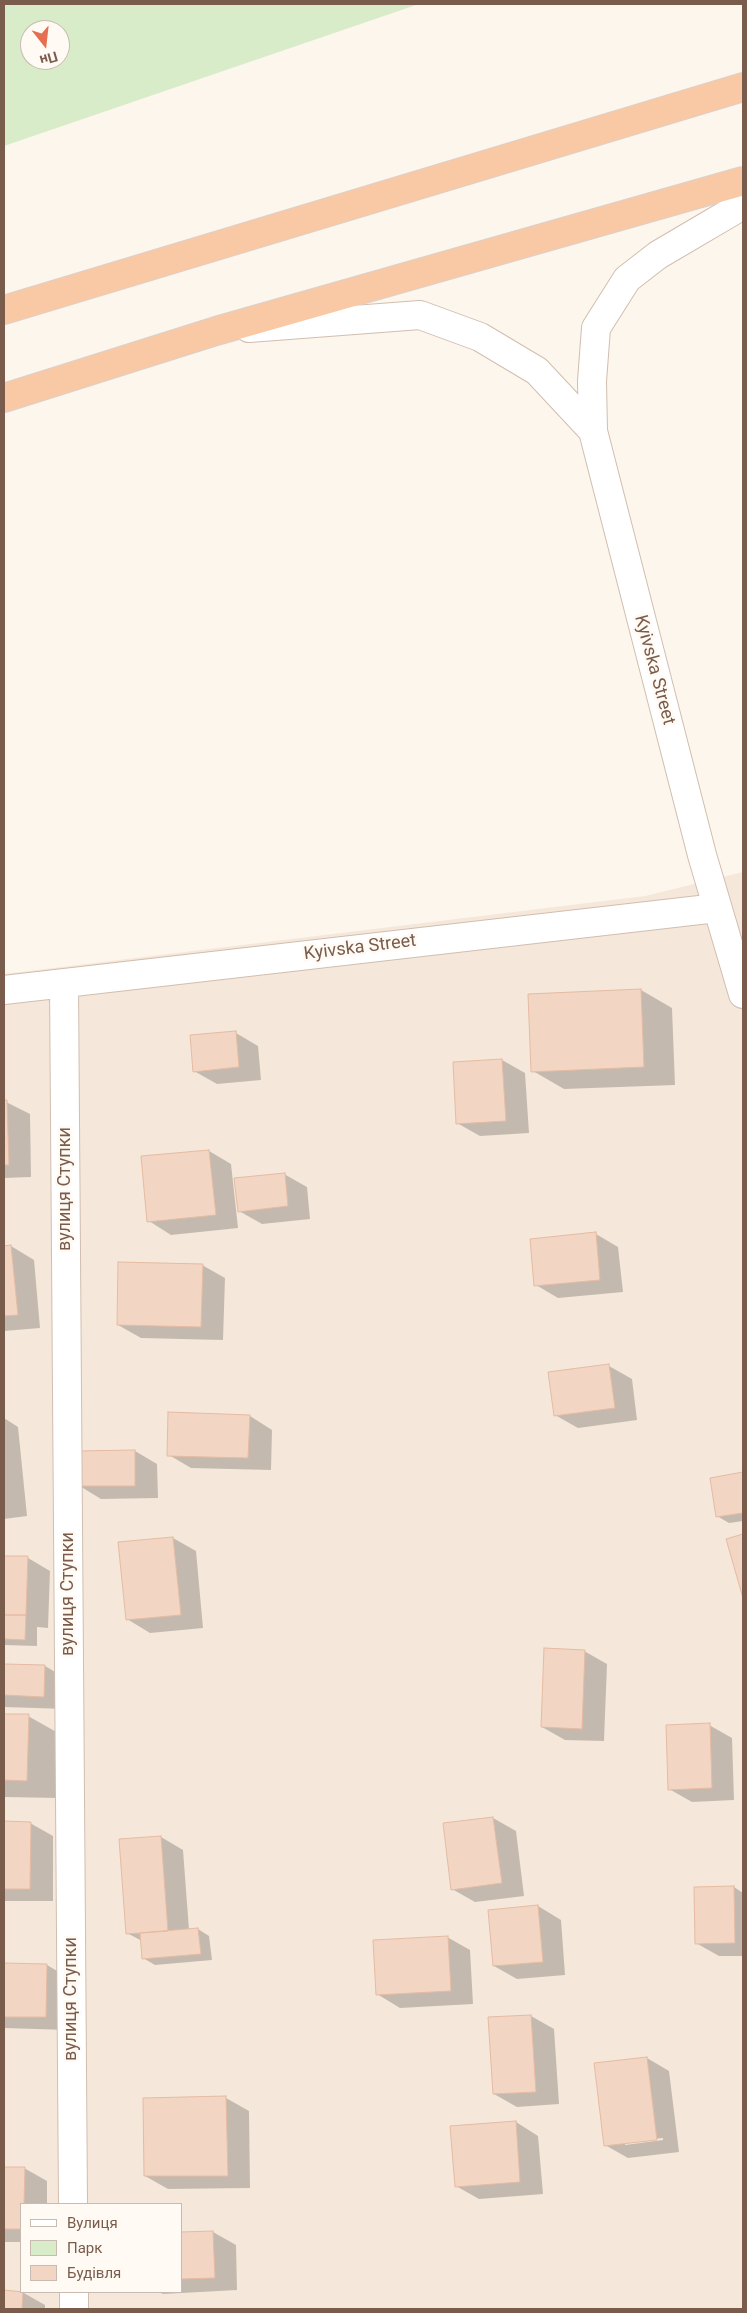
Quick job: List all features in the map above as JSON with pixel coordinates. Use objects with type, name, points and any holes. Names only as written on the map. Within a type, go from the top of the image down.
[{"type":"highway","points":[[4,310],[743,87]]},
{"type":"highway","points":[[4,398],[216,331],[743,180]]},
{"type":"street","points":[[592,432],[592,381],[596,328],[627,279],[658,255],[743,205]]},
{"type":"street","points":[[216,331],[420,315],[480,337],[537,371],[592,432]]},
{"type":"street","name":"Kyivska Street","points":[[592,432],[717,908],[743,994]]},
{"type":"street","name":"Kyivska Street","points":[[4,990],[363,947],[717,908]]},
{"type":"street","name":"вулиця Ступки","points":[[64,984],[73,2203]]},
{"type":"street","points":[[74,2293],[74,2309]]},
{"type":"shaded area","points":[[743,872],[743,2309],[4,2309],[4,974],[645,896]]},
{"type":"green space","points":[[4,4],[419,4],[4,146]]},
{"type":"building","points":[[641,989],[644,1067],[531,1072],[528,994]]},
{"type":"building","points":[[236,1031],[239,1067],[193,1072],[190,1035]]},
{"type":"building","points":[[502,1059],[506,1121],[456,1124],[453,1062]]},
{"type":"building","points":[[4,1100],[7,1100],[9,1165],[4,1165]]},
{"type":"building","points":[[209,1150],[216,1215],[147,1222],[141,1156]]},
{"type":"building","points":[[285,1173],[288,1206],[238,1212],[234,1178]]},
{"type":"building","points":[[596,1232],[600,1280],[534,1286],[530,1239]]},
{"type":"building","points":[[11,1245],[18,1315],[4,1316],[4,1246]]},
{"type":"building","points":[[118,1262],[203,1264],[201,1327],[117,1325]]},
{"type":"building","points":[[609,1364],[615,1408],[554,1416],[548,1372]]},
{"type":"building","points":[[168,1412],[250,1415],[248,1458],[167,1456]]},
{"type":"building","points":[[135,1450],[135,1486],[77,1486],[76,1451]]},
{"type":"building","points":[[743,1472],[743,1513],[716,1517],[710,1478]]},
{"type":"building","points":[[743,1534],[743,1598],[726,1539]]},
{"type":"building","points":[[173,1537],[181,1615],[126,1620],[118,1542]]},
{"type":"building","points":[[4,1556],[28,1556],[26,1615],[4,1615]]},
{"type":"building","points":[[4,1615],[26,1615],[25,1640],[4,1639]]},
{"type":"building","points":[[544,1648],[585,1650],[582,1729],[541,1727]]},
{"type":"building","points":[[4,1664],[45,1665],[44,1697],[4,1695]]},
{"type":"building","points":[[4,1714],[29,1714],[27,1781],[4,1780]]},
{"type":"building","points":[[710,1723],[712,1788],[668,1790],[666,1725]]},
{"type":"building","points":[[493,1817],[502,1883],[451,1890],[443,1823]]},
{"type":"building","points":[[4,1821],[31,1822],[30,1889],[4,1889]]},
{"type":"building","points":[[161,1836],[168,1931],[126,1934],[119,1839]]},
{"type":"building","points":[[734,1886],[735,1943],[695,1944],[694,1887]]},
{"type":"building","points":[[538,1905],[543,1962],[493,1966],[488,1910]]},
{"type":"building","points":[[198,1928],[201,1954],[142,1959],[140,1933]]},
{"type":"building","points":[[448,1936],[451,1991],[376,1995],[373,1940]]},
{"type":"building","points":[[4,1963],[47,1964],[46,2017],[4,2017]]},
{"type":"building","points":[[531,2015],[536,2092],[493,2094],[488,2017]]},
{"type":"building","points":[[647,2057],[657,2140],[604,2146],[594,2063]]},
{"type":"building","points":[[226,2096],[228,2176],[144,2176],[143,2098]]},
{"type":"building","points":[[516,2121],[520,2182],[455,2187],[450,2126]]},
{"type":"building","points":[[4,2167],[25,2167],[24,2203],[20,2203],[20,2229],[4,2229]]},
{"type":"building","points":[[213,2231],[215,2278],[182,2279],[182,2232]]},
{"type":"building","points":[[4,2290],[23,2293],[22,2309],[4,2309]]}]
